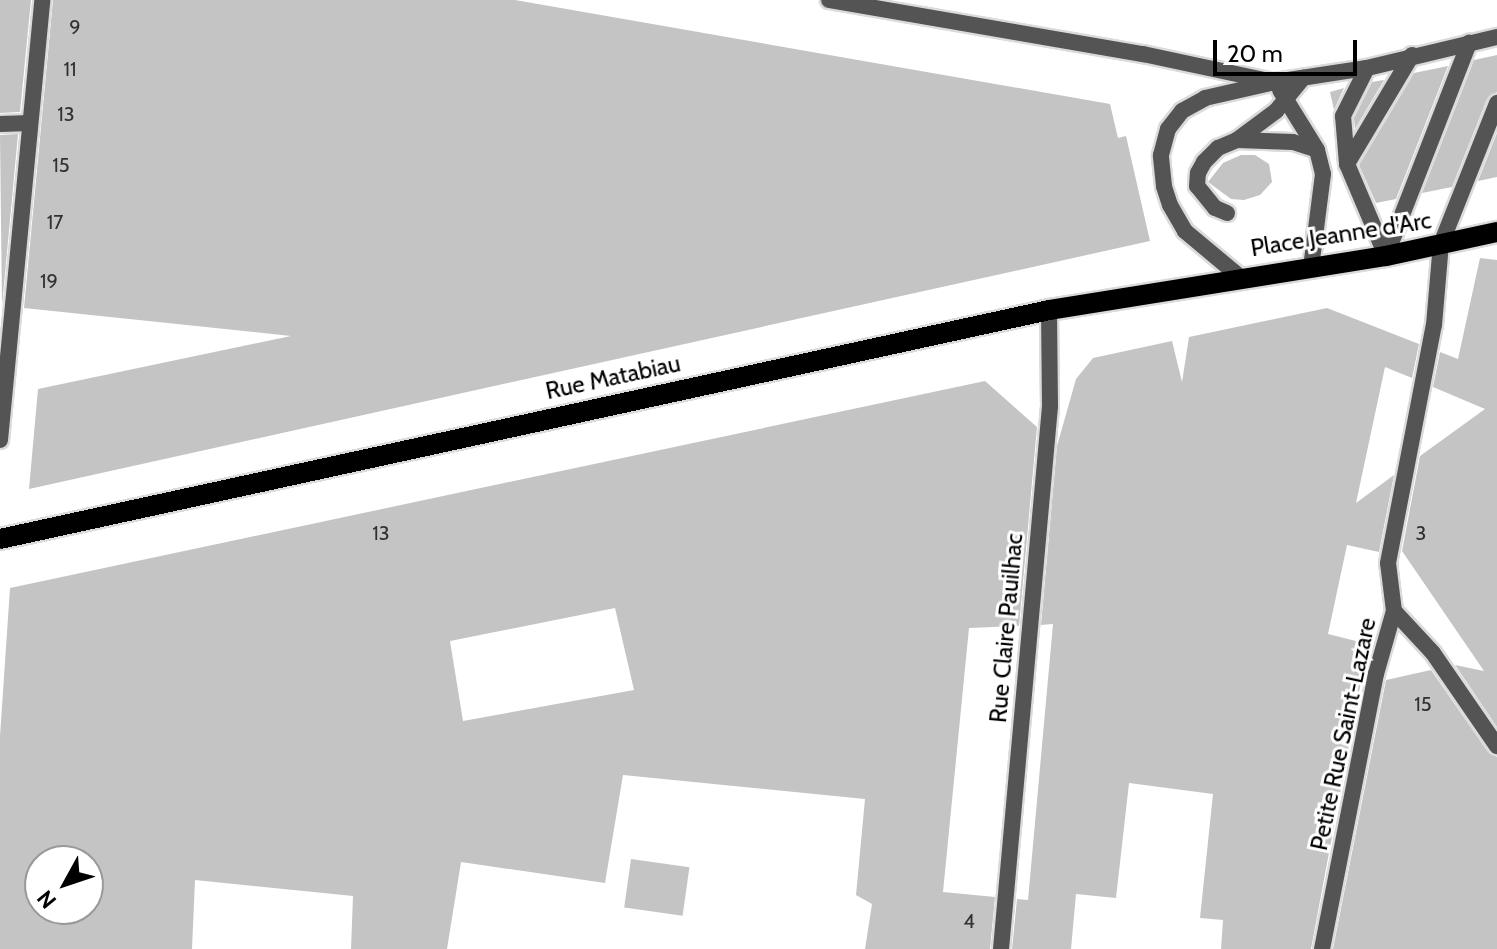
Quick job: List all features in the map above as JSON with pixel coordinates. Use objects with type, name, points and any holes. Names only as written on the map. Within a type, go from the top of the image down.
[{"type":"main road","name":"Place Jeanne d'Arc","points":[[1240,277],[1386,256],[1497,232]]},
{"type":"main road","name":"Rue Matabiau","points":[[0,539],[1049,310],[1240,277]]},
{"type":"street","points":[[0,440],[42,0]]},
{"type":"street","points":[[829,0],[1143,54],[1275,82],[1317,150],[1323,174],[1311,268]]},
{"type":"street","name":"Place Jeanne d'Arc","points":[[1240,277],[1185,231],[1164,186],[1161,155],[1168,129],[1182,111],[1205,98],[1275,82],[1367,68],[1497,37]]},
{"type":"street","points":[[1386,256],[1469,43]]},
{"type":"street","points":[[1347,164],[1412,55]]},
{"type":"street","points":[[1367,68],[1343,116],[1347,164],[1386,256]]},
{"type":"street","points":[[1227,213],[1205,199],[1197,186],[1198,173],[1218,148],[1237,140],[1276,111],[1303,78]]},
{"type":"street","name":"Petite Rue Saint-Lazare","points":[[1322,949],[1376,674],[1394,611],[1388,563],[1434,325],[1441,244],[1497,103]]},
{"type":"street","points":[[0,124],[30,123]]},
{"type":"street","points":[[1237,140],[1293,142],[1317,150]]},
{"type":"street","name":"Rue Claire Pauilhac","points":[[1001,949],[1050,406],[1049,310]]},
{"type":"street","points":[[1394,611],[1433,653],[1497,746]]},
{"type":"building","points":[[0,0],[31,0],[20,112],[0,113]]},
{"type":"building","points":[[53,0],[515,0],[1110,104],[1118,138],[1126,136],[1150,241],[29,489],[38,389],[291,336],[24,308]]},
{"type":"building","points":[[1497,55],[1497,92],[1487,99],[1452,187],[1422,193],[1474,60]]},
{"type":"building","points":[[1448,66],[1396,199],[1376,203],[1359,165],[1414,73]]},
{"type":"building","points":[[1384,80],[1355,129],[1354,118],[1372,82]]},
{"type":"building","points":[[1344,88],[1334,110],[1330,92]]},
{"type":"building","points":[[1497,133],[1497,177],[1478,181]]},
{"type":"building","points":[[18,134],[2,306],[0,135]]},
{"type":"building","points":[[1241,155],[1255,155],[1269,164],[1272,182],[1260,195],[1244,200],[1231,199],[1208,182],[1223,163]]},
{"type":"building","points":[[1480,258],[1497,260],[1497,727],[1455,665],[1484,671],[1402,551],[1420,456],[1485,409],[1433,387],[1440,352],[1458,359]]},
{"type":"building","points":[[1327,308],[1419,344],[1412,378],[1385,367],[1356,503],[1394,475],[1379,552],[1347,545],[1328,634],[1368,644],[1311,949],[1221,949],[1223,920],[1200,918],[1213,794],[1129,783],[1116,898],[1076,894],[1071,949],[1012,949],[1017,899],[1028,900],[1053,624],[1041,625],[1057,446],[1076,379],[1093,358],[1172,341],[1182,382],[1189,337]]},
{"type":"building","points":[[985,381],[1037,427],[1019,626],[969,628],[943,892],[995,897],[990,949],[865,949],[872,904],[856,895],[865,799],[623,775],[605,883],[461,862],[447,949],[351,949],[353,896],[195,880],[192,949],[0,949],[0,736],[10,588]],"holes":[[[615,608],[634,690],[463,721],[450,641]]]},
{"type":"building","points":[[1431,670],[1488,752],[1497,757],[1497,949],[1333,949],[1386,680]]},
{"type":"building","points":[[631,859],[689,867],[683,916],[624,908]]}]
